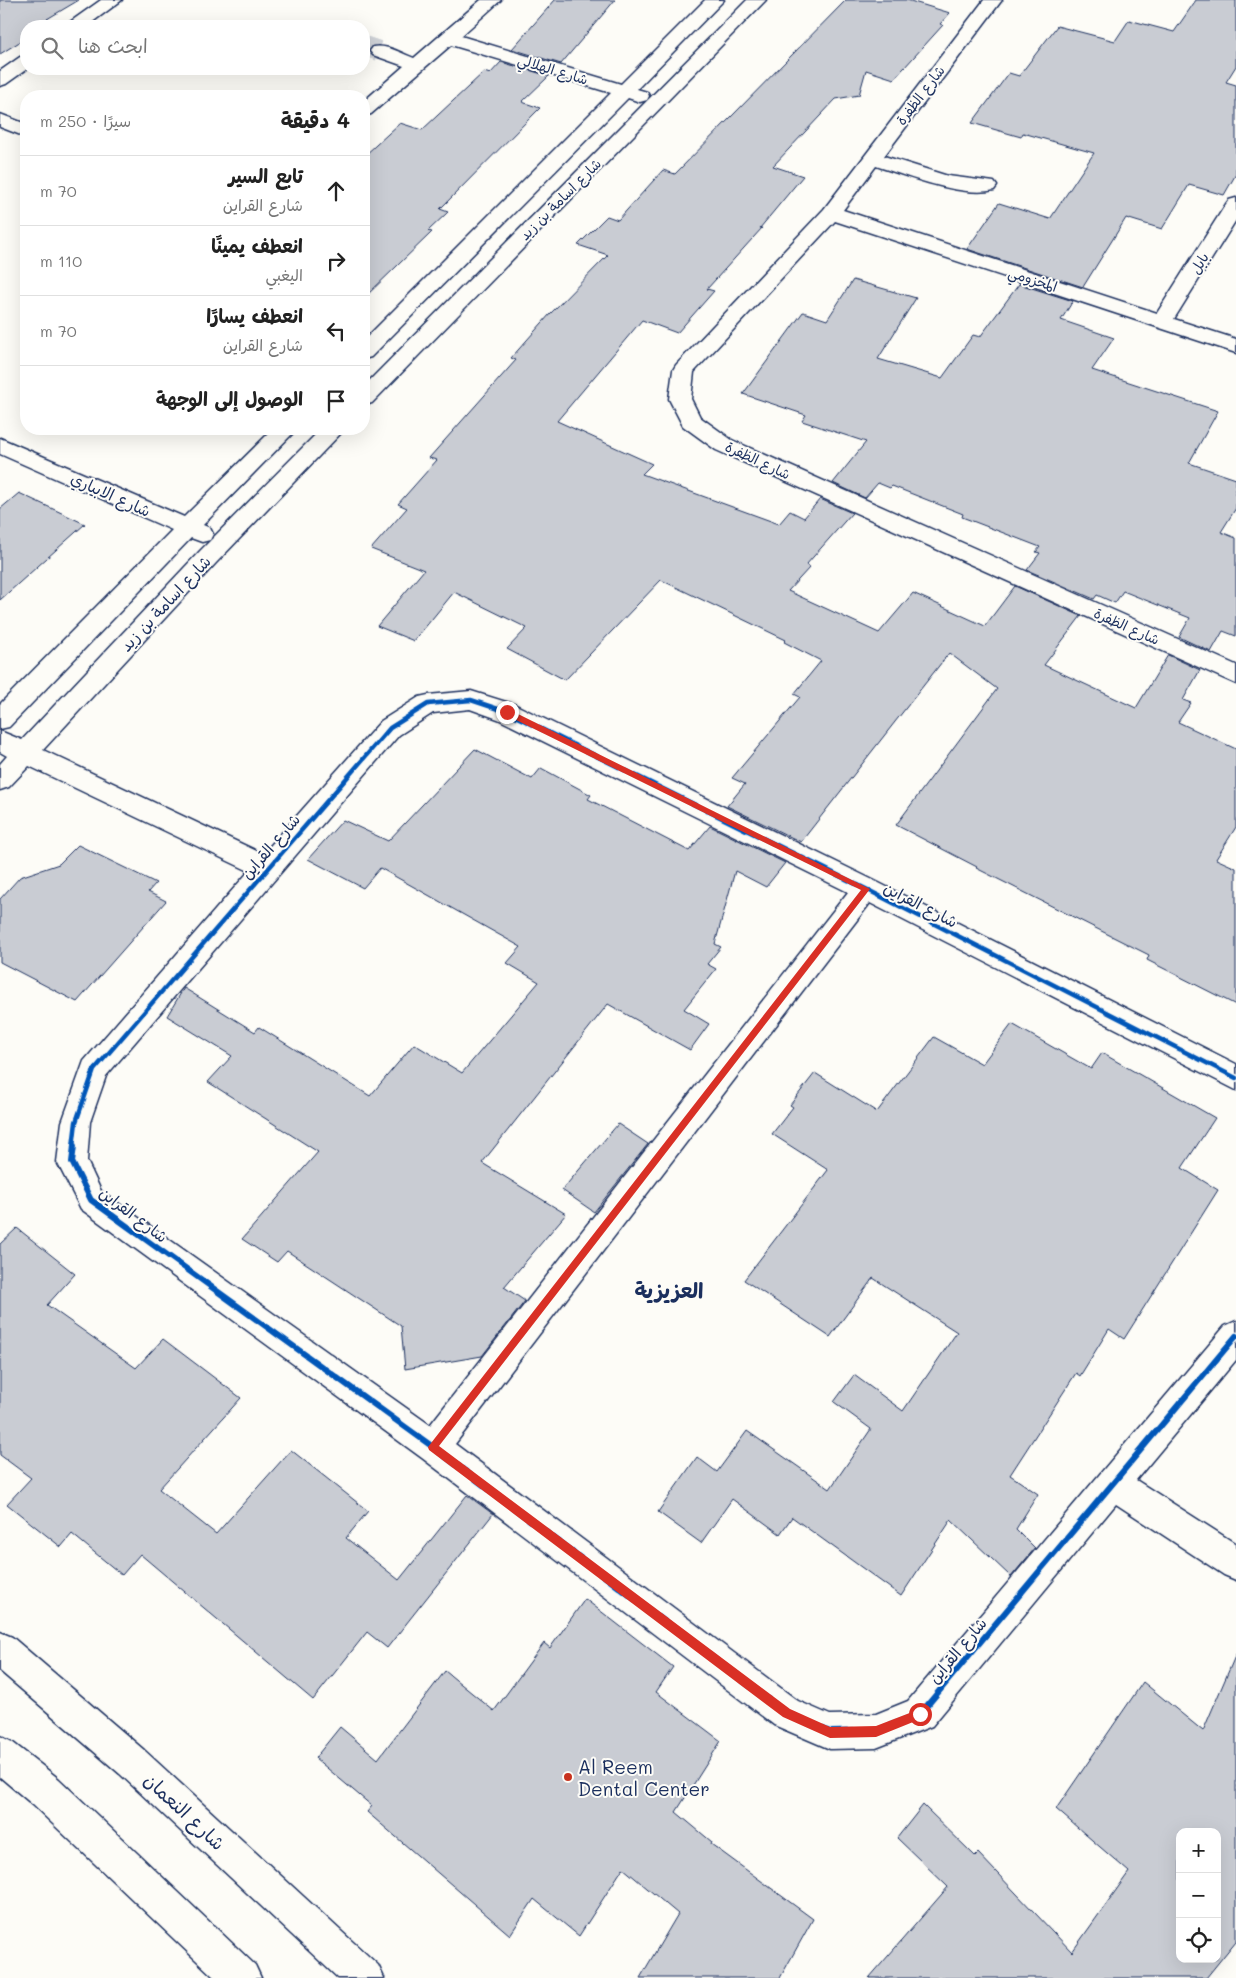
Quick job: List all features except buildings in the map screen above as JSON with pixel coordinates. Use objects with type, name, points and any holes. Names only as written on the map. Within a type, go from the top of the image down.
[{"type":"street","points":[[85,20],[113,0]]},
{"type":"street","points":[[370,105],[492,0]]},
{"type":"street","name":"شارع اسامة بن زيد","points":[[370,346],[626,92],[715,0]]},
{"type":"street","name":"شارع اسامة بن زيد","points":[[370,392],[757,0]]},
{"type":"street","name":"شارع الظفرة","points":[[992,0],[830,213],[684,370],[680,399],[691,421],[724,445],[1236,675]]},
{"type":"street","name":"شارع الهلالي","points":[[448,38],[658,102]]},
{"type":"street","points":[[379,51],[417,65]]},
{"type":"street","points":[[0,80],[20,65]]},
{"type":"street","points":[[0,120],[20,128]]},
{"type":"street","points":[[872,159],[946,182],[987,186]]},
{"type":"street","name":"بابل","points":[[1162,321],[1236,204]]},
{"type":"street","name":"المخزومي","points":[[830,213],[1236,346]]},
{"type":"street","points":[[0,720],[280,435]]},
{"type":"street","name":"شارع اسامة بن زيد","points":[[0,780],[222,543],[328,435]]},
{"type":"street","name":"شارع الابياري","points":[[0,445],[222,543]]},
{"type":"street","name":"شارع القراين","points":[[1236,1078],[866,889],[507,712],[471,700],[428,704],[390,728],[267,868],[94,1070],[76,1122],[72,1162],[91,1200],[433,1447],[786,1713],[830,1732],[876,1731],[920,1714],[1236,1336]]},
{"type":"street","name":"شارع القراين","points":[[0,741],[267,868]]},
{"type":"street","points":[[433,1447],[866,889]]},
{"type":"street","points":[[1112,1483],[1236,1563]]},
{"type":"street","name":"شارع النعمان","points":[[0,1649],[132,1762],[365,1978]]},
{"type":"street","points":[[0,1754],[46,1792],[242,1978]]},
{"type":"tunnel","points":[[370,48],[379,51]]},
{"type":"cycle path","points":[[1236,1078],[866,889],[507,712],[471,700],[428,704],[390,728],[267,868],[94,1070],[76,1122],[72,1162],[91,1200],[433,1447],[786,1713],[830,1732],[876,1731],[920,1714],[1236,1336]]},
{"type":"place","name":"Al Reem Dental Center","points":[[568,1777]]},
{"type":"district","name":"العزيزية","points":[[669,1289]]},
{"type":"route","points":[[507,712],[866,889],[433,1447],[786,1713],[830,1732],[876,1731],[920,1714]]}]
